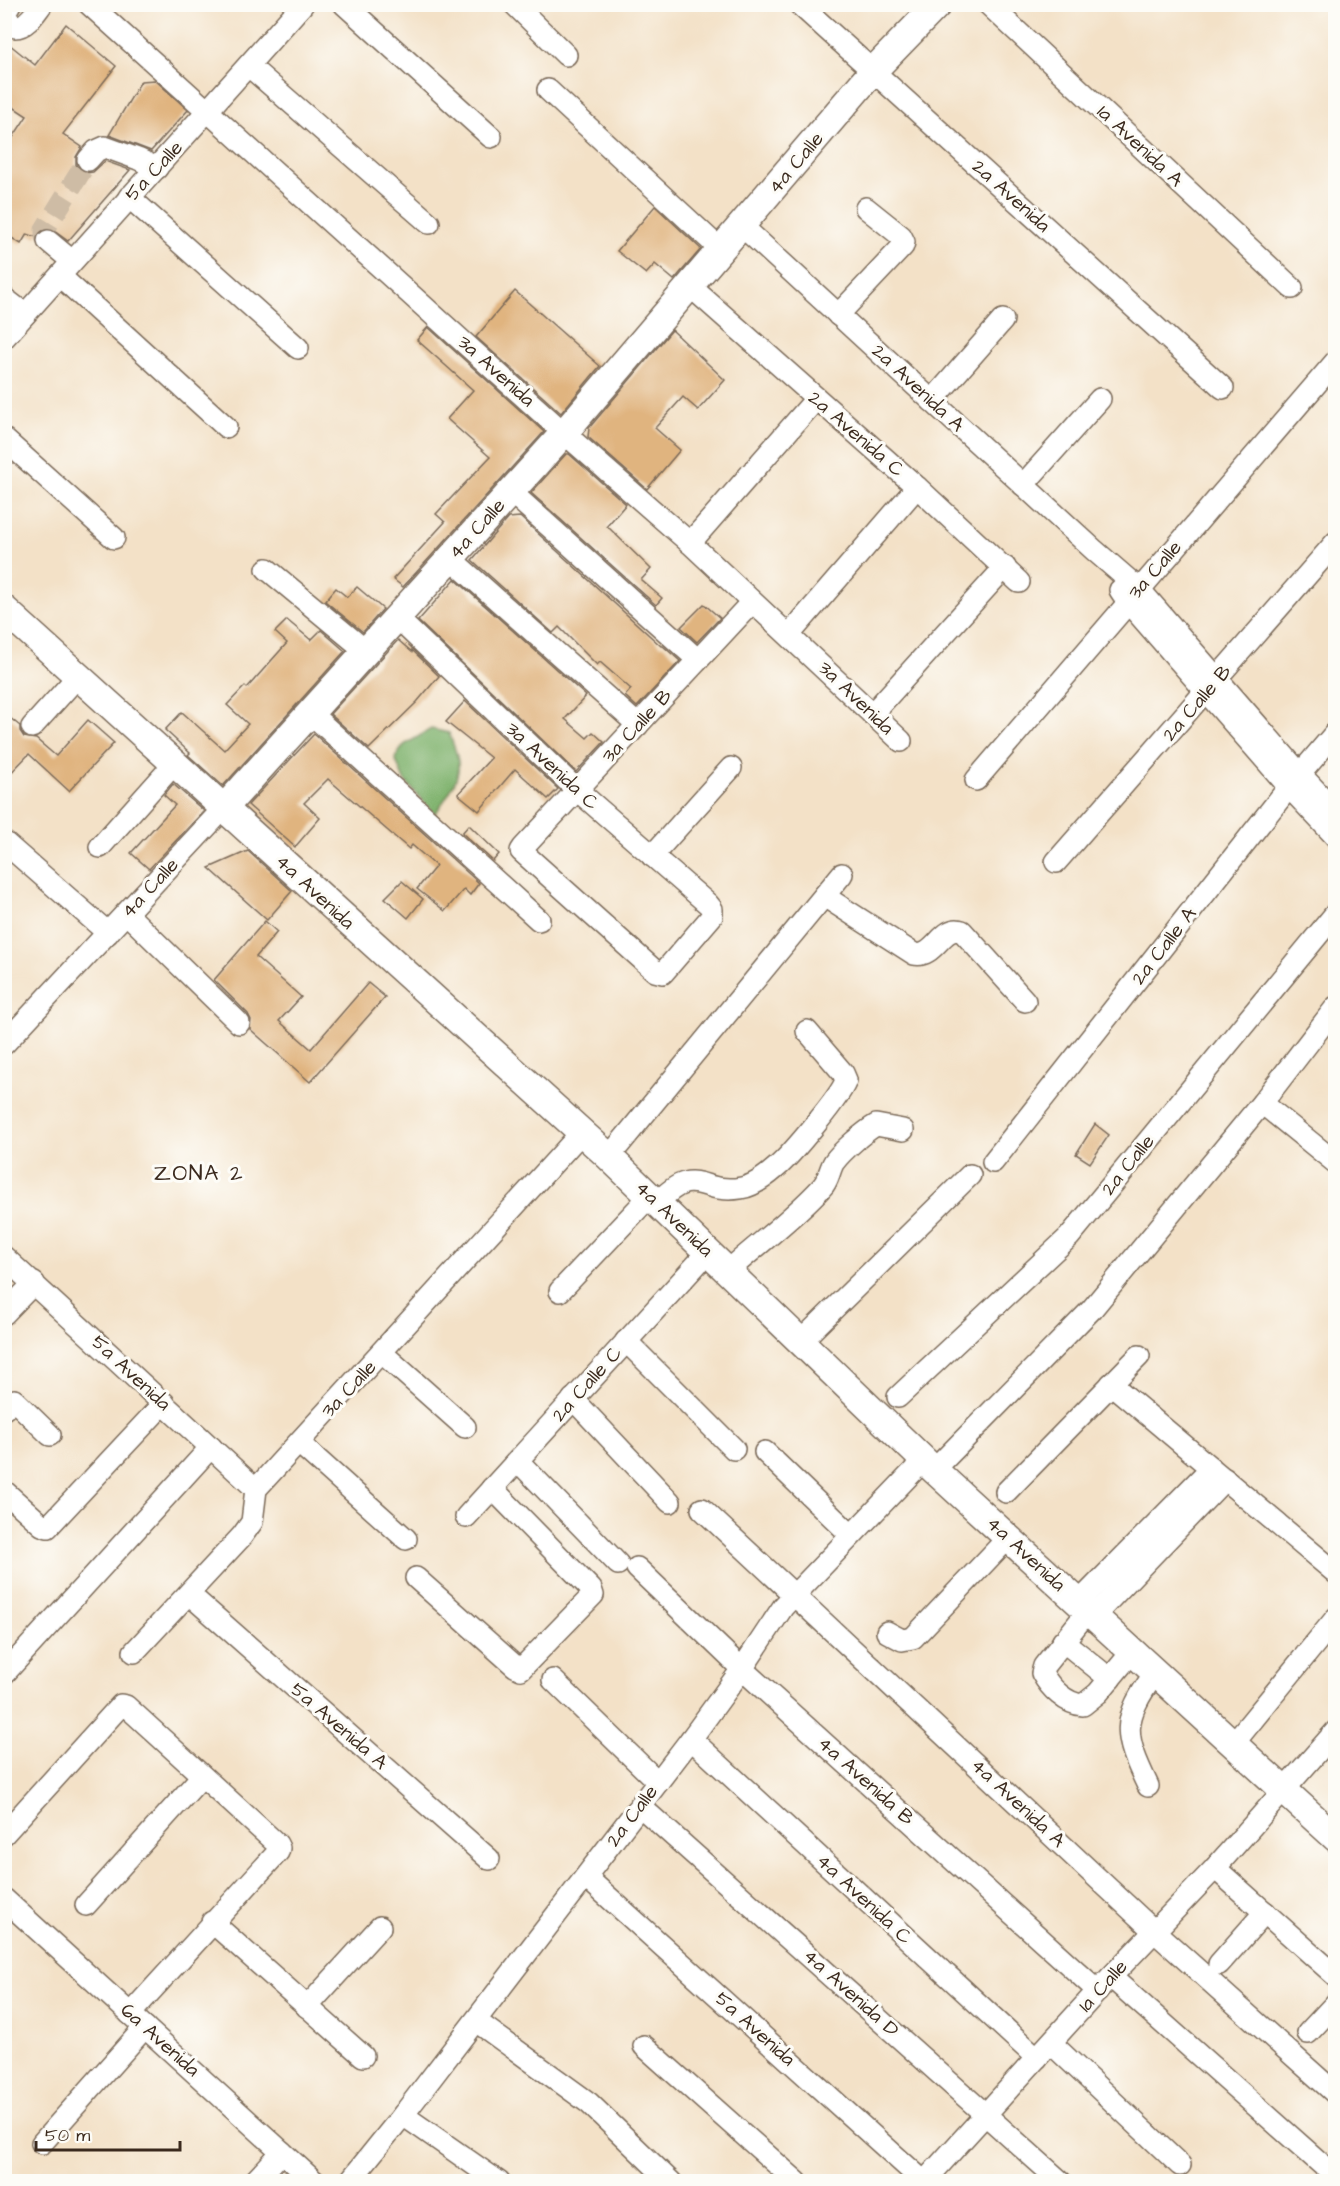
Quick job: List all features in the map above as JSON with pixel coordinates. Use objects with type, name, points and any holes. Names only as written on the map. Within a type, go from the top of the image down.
[{"type":"main road","name":"4a Calle","points":[[224,808],[564,433],[691,287],[873,71],[938,4]]},
{"type":"main road","name":"4a Avenida","points":[[4,609],[582,1132],[929,1465],[1335,1838]]},
{"type":"street","points":[[10,4],[6,18],[15,27],[20,27],[27,22],[42,4]]},
{"type":"street","name":"3a Avenida","points":[[88,4],[564,433],[690,543],[901,741]]},
{"type":"street","name":"5a Calle","points":[[4,338],[129,197],[209,112],[303,4]]},
{"type":"street","points":[[344,4],[491,137]]},
{"type":"street","points":[[514,4],[566,55]]},
{"type":"street","name":"2a Avenida","points":[[799,4],[1223,388]]},
{"type":"street","name":"1a Avenida A","points":[[988,4],[1292,288]]},
{"type":"street","points":[[249,66],[429,223]]},
{"type":"street","points":[[548,90],[721,250]]},
{"type":"street","points":[[88,160],[96,151],[105,147],[157,168]]},
{"type":"street","points":[[129,197],[298,348]]},
{"type":"street","points":[[838,315],[903,246],[901,236],[866,208]]},
{"type":"street","name":"2a Avenida A","points":[[742,226],[1094,550],[1295,781],[1335,837]]},
{"type":"street","points":[[48,241],[66,268],[226,427]]},
{"type":"street","name":"2a Avenida C","points":[[691,287],[917,487],[1019,582]]},
{"type":"street","points":[[4,298],[25,314]]},
{"type":"street","points":[[932,401],[1003,320]]},
{"type":"street","name":"3a Calle","points":[[976,780],[1335,361]]},
{"type":"street","points":[[690,543],[816,399]]},
{"type":"street","points":[[1023,485],[1100,399]]},
{"type":"street","points":[[4,439],[114,538]]},
{"type":"street","points":[[789,635],[917,487]]},
{"type":"street","points":[[511,492],[698,660]]},
{"type":"street","name":"2a Calle B","points":[[1056,862],[1212,686],[1335,542]]},
{"type":"street","points":[[450,558],[638,725]]},
{"type":"street","points":[[872,714],[1005,567]]},
{"type":"street","points":[[267,569],[366,651]]},
{"type":"street","name":"3a Calle B","points":[[712,909],[712,916],[663,974],[655,971],[521,851],[752,602]]},
{"type":"street","name":"3a Avenida C","points":[[397,618],[577,790],[712,909]]},
{"type":"street","points":[[32,727],[78,676]]},
{"type":"street","points":[[309,712],[539,920]]},
{"type":"street","name":"2a Calle A","points":[[993,1162],[1335,732]]},
{"type":"street","points":[[100,847],[174,764]]},
{"type":"street","points":[[652,856],[731,768]]},
{"type":"street","name":"2a Avenida A","points":[[1295,781],[1335,812]]},
{"type":"street","name":"4a Calle","points":[[4,1044],[224,808]]},
{"type":"street","points":[[4,842],[108,933]]},
{"type":"street","points":[[609,1157],[842,874]]},
{"type":"street","points":[[824,897],[914,954],[921,956],[949,932],[956,929],[962,931],[1025,1001]]},
{"type":"street","name":"2a Calle","points":[[898,1397],[1070,1237],[1335,912]]},
{"type":"street","points":[[126,913],[239,1023]]},
{"type":"street","name":"2a Calle","points":[[349,2181],[476,2021],[691,1739],[794,1594],[851,1535],[929,1465],[1092,1309],[1262,1103],[1335,1007]]},
{"type":"street","points":[[560,1291],[654,1200],[680,1184],[690,1181],[718,1189],[744,1188],[779,1166],[839,1094],[846,1080],[843,1073],[807,1031]]},
{"type":"street","points":[[1262,1103],[1332,1153]]},
{"type":"street","points":[[728,1271],[795,1214],[823,1186],[828,1180],[834,1163],[864,1133],[876,1125],[903,1130]]},
{"type":"street","name":"3a Calle","points":[[256,1489],[582,1132]]},
{"type":"street","points":[[800,1342],[970,1174]]},
{"type":"street","name":"2a Calle C","points":[[466,1517],[708,1252]]},
{"type":"street","name":"5a Avenida","points":[[4,1257],[256,1489]]},
{"type":"street","points":[[4,1314],[33,1283]]},
{"type":"street","points":[[626,1341],[734,1449]]},
{"type":"street","points":[[382,1353],[465,1426]]},
{"type":"street","points":[[1006,1492],[1139,1356]]},
{"type":"street","points":[[1111,1384],[1335,1573]]},
{"type":"street","points":[[573,1399],[670,1502]]},
{"type":"street","points":[[4,1409],[14,1400],[50,1435]]},
{"type":"street","points":[[4,1491],[42,1526],[50,1525],[164,1403]]},
{"type":"street","points":[[299,1443],[406,1539]]},
{"type":"street","points":[[4,1674],[211,1447]]},
{"type":"street","points":[[765,1452],[851,1535]]},
{"type":"street","name":"4a Avenida B","points":[[518,1461],[627,1566],[742,1670],[1104,1984],[1335,2176]]},
{"type":"street","points":[[1132,1652],[1098,1693],[1083,1705],[1075,1704],[1056,1692],[1042,1673],[1049,1658],[1087,1610],[1218,1473]]},
{"type":"street","points":[[416,1578],[521,1669],[593,1595],[591,1588],[492,1488]]},
{"type":"street","points":[[134,1652],[243,1536],[252,1522],[256,1489]]},
{"type":"street","name":"4a Avenida A","points":[[702,1509],[1154,1931],[1335,2094]]},
{"type":"street","points":[[887,1632],[902,1640],[914,1638],[1008,1538]]},
{"type":"street","name":"5a Avenida A","points":[[189,1594],[489,1858]]},
{"type":"street","points":[[1233,1744],[1335,1618]]},
{"type":"street","points":[[1063,1641],[1110,1679]]},
{"type":"street","points":[[1148,1786],[1132,1752],[1130,1724],[1137,1698],[1155,1673]]},
{"type":"street","points":[[553,1680],[658,1782]]},
{"type":"street","points":[[4,1834],[121,1705],[126,1706],[279,1848],[278,1852],[212,1922],[42,2143]]},
{"type":"street","name":"1a Calle","points":[[924,2181],[1104,1984],[1215,1868],[1335,1731]]},
{"type":"street","name":"4a Avenida C","points":[[691,1739],[1044,2051],[1180,2165]]},
{"type":"street","points":[[86,1905],[202,1776]]},
{"type":"street","name":"4a Avenida D","points":[[640,1806],[1061,2181]]},
{"type":"street","points":[[1215,1868],[1335,1976]]},
{"type":"street","name":"5a Avenida","points":[[586,1877],[924,2181]]},
{"type":"street","name":"6a Avenida","points":[[4,1899],[315,2181]]},
{"type":"street","points":[[1219,1964],[1265,1912]]},
{"type":"street","points":[[212,1922],[363,2056]]},
{"type":"street","points":[[307,2007],[380,1927]]},
{"type":"street","points":[[1308,2033],[1335,2003]]},
{"type":"street","points":[[476,2021],[589,2103],[671,2181]]},
{"type":"street","points":[[644,2046],[796,2181]]},
{"type":"street","points":[[403,2115],[499,2181]]},
{"type":"street","points":[[254,2181],[282,2152]]},
{"type":"green space","points":[[431,729],[449,733],[458,762],[457,777],[435,814],[404,780],[395,758],[404,745]]},
{"type":"building","points":[[66,24],[116,66],[63,134],[82,147],[76,157],[76,165],[86,173],[93,172],[105,161],[130,170],[68,241],[50,228],[43,229],[36,237],[27,234],[21,244],[4,233],[4,151],[27,116],[4,101],[4,40],[35,65]]},
{"type":"building","points":[[155,80],[188,110],[151,151],[109,135],[141,81]]},
{"type":"building","points":[[655,206],[701,249],[674,280],[655,264],[646,274],[617,251]]},
{"type":"building","points":[[515,291],[600,366],[561,413],[476,337]]},
{"type":"building","points":[[428,327],[544,432],[403,587],[393,579],[445,522],[436,514],[490,457],[447,419],[473,390],[417,340]]},
{"type":"building","points":[[672,330],[725,380],[698,410],[683,397],[655,428],[680,450],[647,489],[588,437],[589,428]]},
{"type":"building","points":[[566,454],[569,454],[626,504],[607,526],[651,569],[641,580],[662,598],[656,605],[531,493]]},
{"type":"building","points":[[520,517],[680,661],[637,707],[625,696],[631,689],[600,662],[597,665],[559,627],[553,633],[472,560],[508,518]]},
{"type":"building","points":[[455,579],[586,696],[565,719],[587,738],[593,732],[604,742],[576,772],[418,621]]},
{"type":"building","points":[[357,587],[383,609],[363,632],[325,601],[336,588],[347,597]]},
{"type":"building","points":[[704,604],[720,618],[697,642],[681,627]]},
{"type":"building","points":[[287,620],[311,640],[321,630],[345,651],[223,786],[188,755],[190,753],[165,730],[182,712],[224,750],[248,724],[227,705],[245,686],[247,688],[287,643],[275,632]]},
{"type":"building","points":[[398,640],[439,676],[417,702],[369,749],[330,714]]},
{"type":"building","points":[[465,701],[558,789],[548,799],[515,769],[479,811],[458,794],[491,758],[446,722]]},
{"type":"building","points":[[4,713],[20,726],[24,737],[36,739],[56,756],[88,720],[114,743],[69,791],[29,754],[4,780]]},
{"type":"building","points":[[314,734],[479,883],[470,895],[464,889],[445,911],[417,889],[436,866],[412,845],[409,849],[328,779],[304,803],[320,818],[295,847],[248,805]]},
{"type":"building","points":[[173,784],[204,811],[149,869],[131,853],[175,805],[164,795]]},
{"type":"building","points":[[469,825],[499,854],[493,861],[462,833]]},
{"type":"building","points":[[248,851],[292,891],[267,920],[209,868]]},
{"type":"building","points":[[402,881],[423,899],[408,918],[385,898]]},
{"type":"building","points":[[265,921],[277,932],[256,957],[301,997],[279,1021],[311,1049],[368,983],[385,997],[310,1082],[250,1029],[251,1020],[248,1014],[214,980]]},
{"type":"building","points":[[1095,1124],[1109,1135],[1090,1163],[1076,1154]]},
{"type":"tunnel","points":[[48,241],[45,237],[45,229],[88,160]]},
{"type":"district","name":"ZONA 2","points":[[199,1173]]}]
